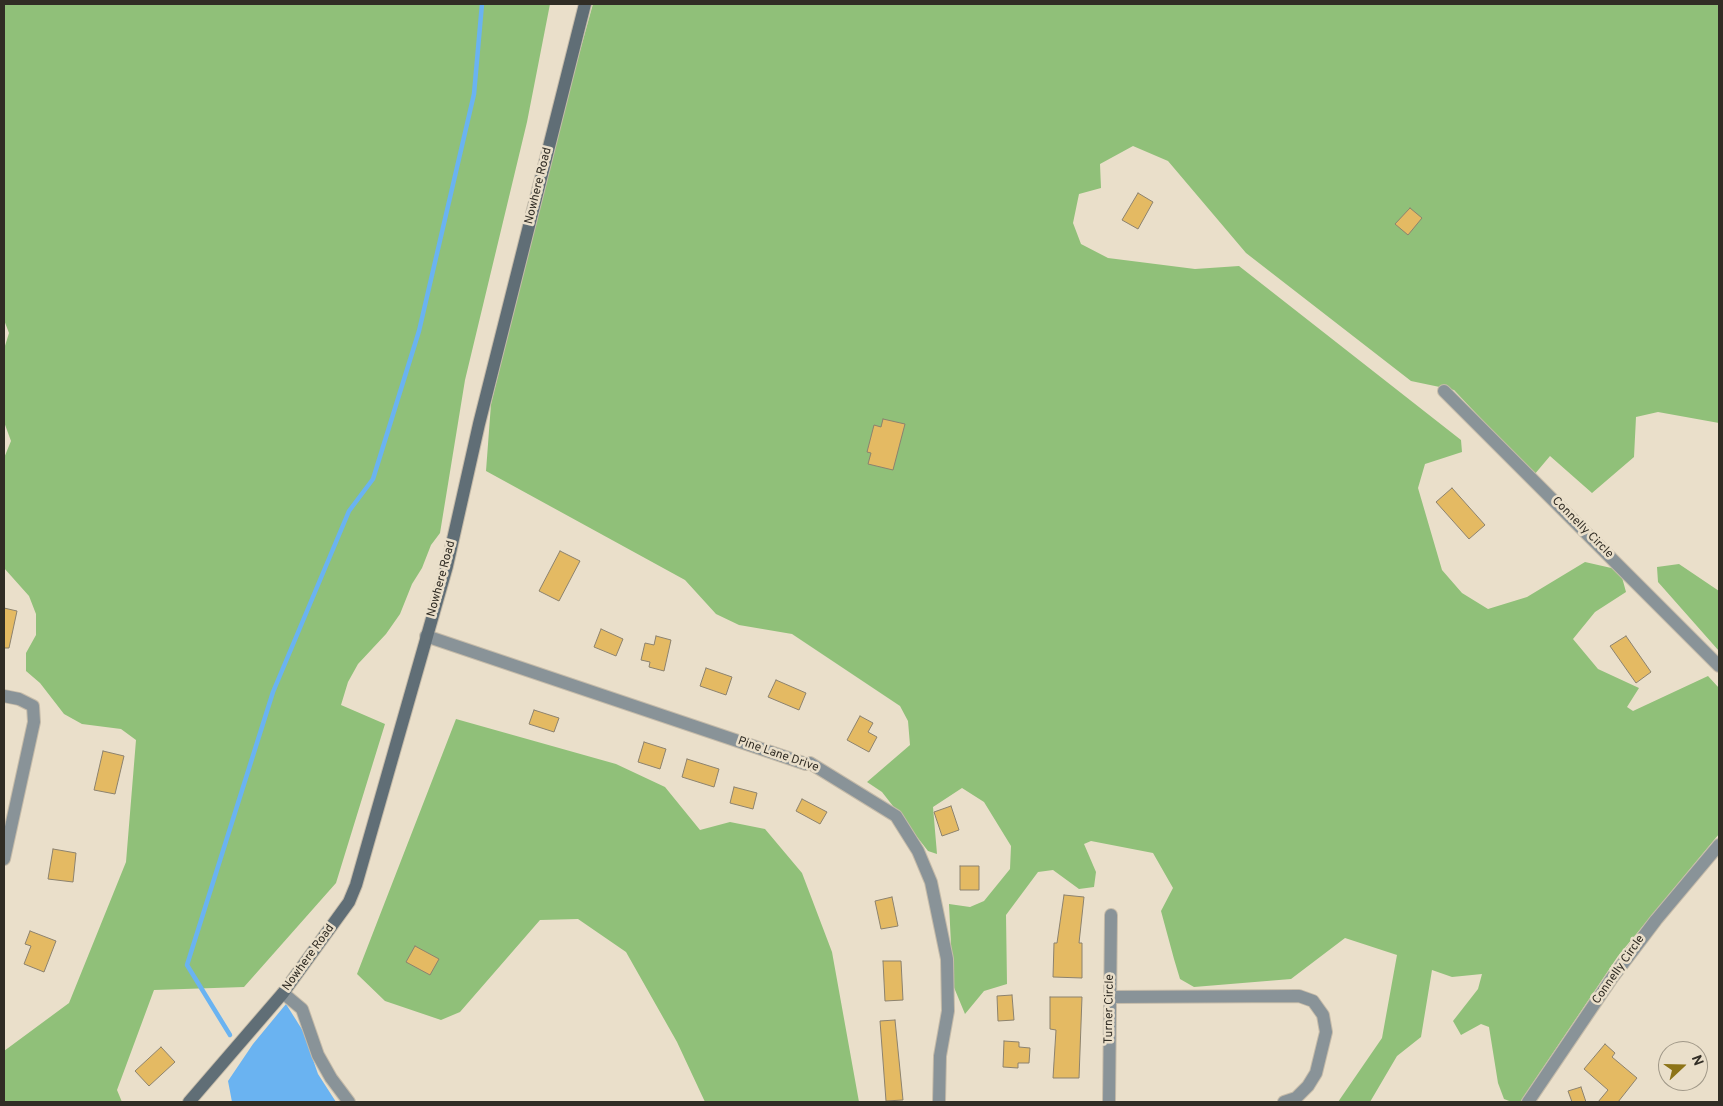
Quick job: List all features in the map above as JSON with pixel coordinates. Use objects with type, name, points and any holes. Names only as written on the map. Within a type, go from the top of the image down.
[{"type":"street","name":"Nowhere Road","points":[[189,1102],[283,993],[349,902],[356,885],[447,566],[479,424],[585,4]]},
{"type":"street","name":"Connelly Circle","points":[[1444,391],[1719,666]]},
{"type":"street","name":"Pine Lane Drive","points":[[426,636],[806,764],[810,763],[844,782],[896,816],[918,851],[931,882],[947,959],[948,1011],[940,1056],[939,1102]]},
{"type":"street","points":[[4,696],[19,699],[33,706],[34,722],[4,859]]},
{"type":"street","name":"Connelly Circle","points":[[1528,1102],[1612,978],[1656,920],[1719,845]]},
{"type":"street","name":"Turner Circle","points":[[1109,1102],[1111,915]]},
{"type":"street","points":[[283,993],[302,1008],[318,1055],[331,1078],[350,1102]]},
{"type":"street","points":[[1110,997],[1299,996],[1313,1001],[1323,1015],[1326,1032],[1316,1073],[1308,1086],[1296,1098],[1284,1102]]},
{"type":"green space","points":[[4,4],[550,4],[527,122],[465,380],[440,533],[431,545],[400,614],[386,634],[358,664],[348,682],[341,705],[385,724],[336,883],[244,987],[154,990],[117,1090],[122,1102],[4,1102],[4,1051],[69,1003],[126,862],[136,740],[121,729],[82,724],[64,714],[40,683],[26,671],[26,653],[36,635],[36,614],[29,596],[4,568],[4,458],[11,441],[4,422],[4,349],[9,333],[4,320]]},
{"type":"green space","points":[[593,4],[1719,4],[1719,423],[1658,412],[1636,417],[1634,457],[1592,493],[1550,456],[1534,475],[1454,390],[1411,381],[1246,253],[1168,161],[1133,146],[1100,164],[1101,188],[1079,194],[1073,223],[1081,244],[1108,258],[1195,269],[1239,266],[1461,440],[1462,452],[1425,464],[1418,488],[1442,570],[1462,593],[1488,609],[1527,597],[1585,562],[1620,570],[1626,592],[1595,612],[1573,639],[1598,669],[1639,688],[1627,707],[1633,711],[1708,676],[1719,688],[1719,834],[1618,956],[1520,1102],[1504,1099],[1498,1083],[1489,1027],[1481,1024],[1461,1035],[1453,1021],[1478,989],[1482,974],[1452,977],[1432,970],[1421,1037],[1397,1056],[1370,1102],[1338,1102],[1382,1038],[1397,955],[1345,938],[1291,979],[1194,987],[1180,979],[1161,911],[1173,888],[1153,853],[1091,841],[1084,844],[1096,872],[1094,887],[1079,889],[1053,870],[1038,872],[1006,915],[1007,984],[984,991],[965,1014],[953,985],[949,904],[970,907],[984,901],[1010,869],[1011,846],[984,802],[962,788],[933,807],[937,854],[928,851],[882,792],[867,782],[910,745],[908,721],[900,706],[792,634],[739,625],[716,614],[685,580],[486,471],[491,404],[555,141]]},
{"type":"green space","points":[[1679,564],[1719,591],[1719,651],[1658,582],[1657,567]]},
{"type":"green space","points":[[456,719],[616,764],[665,787],[700,830],[730,822],[765,829],[802,873],[832,952],[859,1102],[705,1102],[677,1042],[626,952],[578,919],[540,920],[460,1012],[441,1020],[385,1001],[357,974]]},
{"type":"water","points":[[286,1004],[303,1031],[318,1074],[336,1102],[232,1102],[228,1081],[253,1044]]},
{"type":"building","points":[[1138,193],[1153,202],[1138,229],[1122,220]]},
{"type":"building","points":[[1410,208],[1422,218],[1408,235],[1395,224]]},
{"type":"building","points":[[883,419],[905,424],[893,470],[868,464],[871,453],[867,452],[874,425],[881,427]]},
{"type":"building","points":[[1452,488],[1485,525],[1469,539],[1436,502]]},
{"type":"building","points":[[560,551],[580,561],[559,601],[539,591]]},
{"type":"building","points":[[4,608],[17,611],[9,648],[4,648]]},
{"type":"building","points":[[601,629],[623,639],[616,656],[594,647]]},
{"type":"building","points":[[656,636],[671,640],[664,671],[649,667],[650,662],[641,660],[645,643],[654,645]]},
{"type":"building","points":[[1626,636],[1651,672],[1636,683],[1610,646]]},
{"type":"building","points":[[706,668],[732,677],[726,695],[700,686]]},
{"type":"building","points":[[776,680],[806,693],[799,710],[768,697]]},
{"type":"building","points":[[534,710],[559,718],[554,732],[529,724]]},
{"type":"building","points":[[860,716],[873,723],[868,732],[877,737],[869,752],[847,740]]},
{"type":"building","points":[[644,742],[666,749],[660,769],[638,762]]},
{"type":"building","points":[[103,751],[124,756],[115,794],[94,790]]},
{"type":"building","points":[[687,759],[719,769],[714,787],[682,777]]},
{"type":"building","points":[[734,787],[757,793],[753,809],[730,803]]},
{"type":"building","points":[[802,799],[827,812],[820,824],[796,811]]},
{"type":"building","points":[[951,806],[959,830],[942,836],[934,812]]},
{"type":"building","points":[[53,849],[76,853],[73,882],[48,879]]},
{"type":"building","points":[[960,866],[979,866],[979,890],[960,890]]},
{"type":"building","points":[[1064,895],[1084,897],[1079,943],[1082,943],[1082,978],[1053,977],[1054,943],[1057,943]]},
{"type":"building","points":[[892,897],[898,926],[881,929],[875,901]]},
{"type":"building","points":[[30,931],[56,941],[44,972],[24,964],[31,946],[25,944]]},
{"type":"building","points":[[415,946],[439,959],[430,975],[406,962]]},
{"type":"building","points":[[883,961],[901,961],[903,1000],[885,1001]]},
{"type":"building","points":[[1012,995],[1014,1020],[998,1021],[997,996]]},
{"type":"building","points":[[1050,997],[1082,997],[1079,1078],[1053,1078],[1056,1030],[1050,1029]]},
{"type":"building","points":[[895,1020],[903,1100],[886,1101],[880,1021]]},
{"type":"building","points":[[1004,1041],[1019,1042],[1019,1047],[1030,1048],[1029,1063],[1018,1063],[1018,1068],[1003,1067]]},
{"type":"building","points":[[1605,1044],[1615,1053],[1612,1057],[1637,1078],[1618,1102],[1598,1102],[1608,1090],[1584,1069]]},
{"type":"building","points":[[161,1047],[175,1062],[149,1086],[135,1071]]},
{"type":"building","points":[[1581,1087],[1586,1102],[1572,1102],[1568,1091]]},
{"type":"waterway","points":[[230,1035],[187,965],[273,692],[349,511],[373,479],[419,331],[474,94],[482,4]]}]
